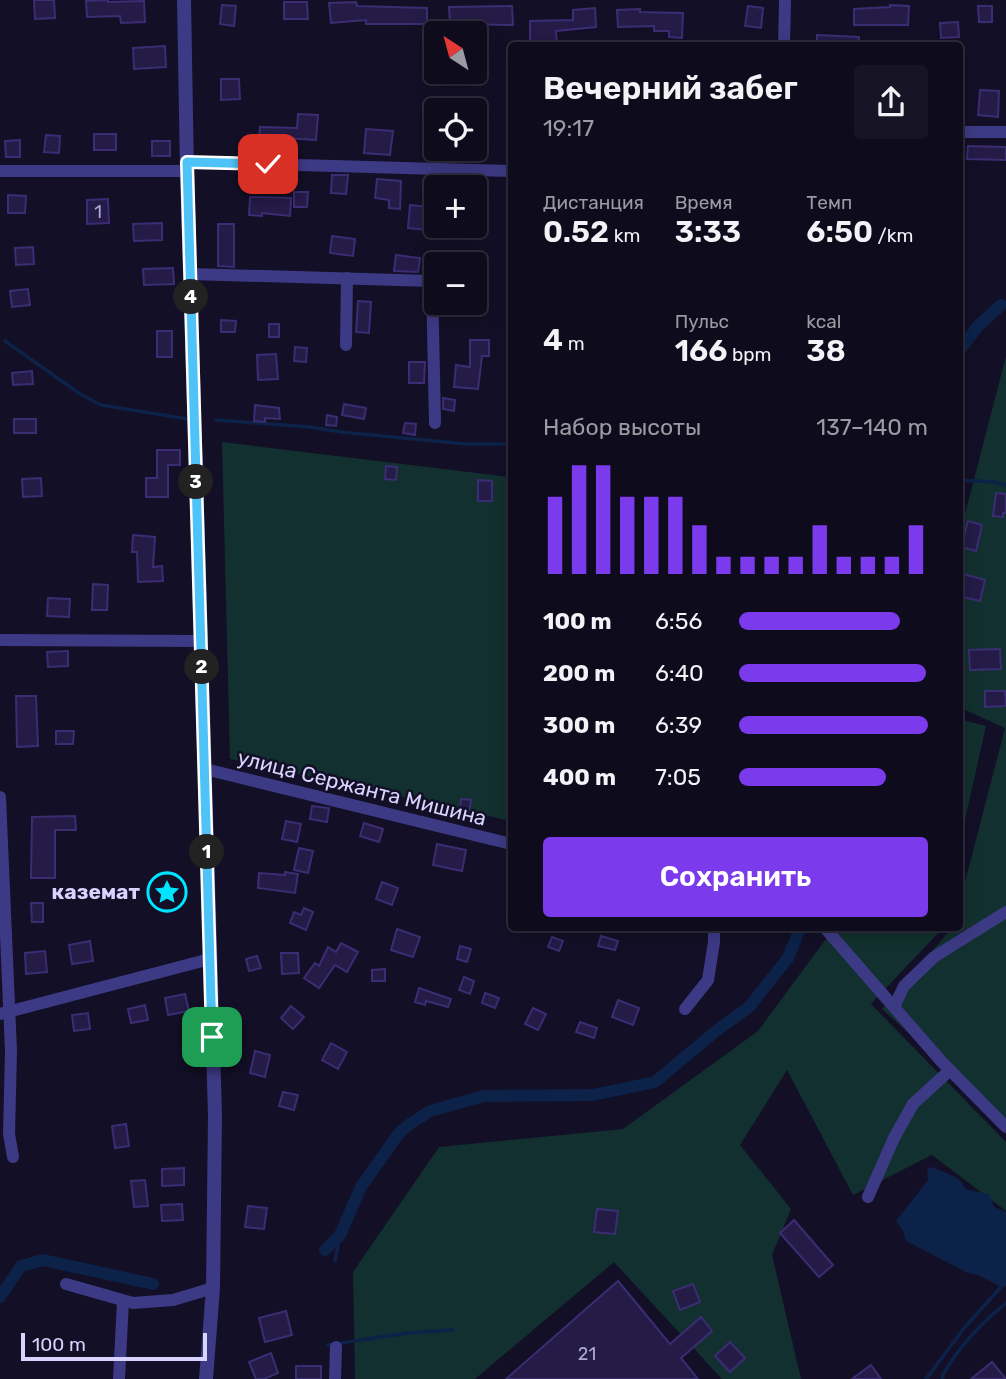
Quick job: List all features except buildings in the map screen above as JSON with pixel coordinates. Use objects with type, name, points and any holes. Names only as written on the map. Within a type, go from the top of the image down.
[{"type":"street","points":[[184,0],[215,1115],[214,1288],[206,1379]]},
{"type":"street","points":[[784,42],[785,0]]},
{"type":"street","points":[[963,132],[1006,132]]},
{"type":"street","points":[[0,171],[187,166],[508,171]]},
{"type":"street","points":[[190,274],[432,281],[435,422]]},
{"type":"street","points":[[346,345],[347,278]]},
{"type":"street","points":[[0,640],[201,641]]},
{"type":"street","name":"улица Сержанта Мишина","points":[[205,769],[508,843]]},
{"type":"street","points":[[0,797],[5,1012],[12,1076],[9,1134],[13,1157]]},
{"type":"street","points":[[894,1007],[904,986],[934,957],[1006,912]]},
{"type":"street","points":[[685,1009],[708,980],[714,931]]},
{"type":"street","points":[[828,931],[950,1070],[1006,1127]]},
{"type":"street","points":[[5,1012],[210,959]]},
{"type":"street","points":[[868,1197],[894,1138],[913,1104],[950,1070]]},
{"type":"street","points":[[66,1284],[133,1303],[173,1300],[214,1288]]},
{"type":"street","points":[[119,1379],[123,1301]]},
{"type":"street","points":[[335,1379],[336,1347]]},
{"type":"green space","points":[[1006,356],[1006,1120],[882,1009],[949,931],[963,931],[963,890],[1005,728],[963,709],[963,522]]},
{"type":"green space","points":[[222,442],[508,477],[508,820],[230,759]]},
{"type":"green space","points":[[963,720],[986,726],[963,829]]},
{"type":"green space","points":[[832,931],[940,931],[871,1004],[1006,1142],[1006,1211],[932,1155],[853,1195],[787,1070],[740,1145],[791,1209],[772,1255],[801,1379],[722,1379],[614,1262],[475,1379],[355,1379],[353,1272],[439,1147],[623,1129],[758,1031]]},
{"type":"water","points":[[933,1167],[956,1178],[965,1189],[989,1194],[994,1207],[1006,1212],[1006,1286],[1001,1287],[968,1273],[906,1241],[896,1221],[928,1180],[927,1169]]},
{"type":"waterway","points":[[963,346],[978,326],[1001,305]]},
{"type":"waterway","points":[[5,341],[80,394],[101,405],[188,419]]},
{"type":"waterway","points":[[216,420],[466,444],[508,444]]},
{"type":"waterway","points":[[963,480],[1006,485]]},
{"type":"waterway","points":[[325,1250],[340,1235],[361,1187],[399,1133],[410,1124],[430,1111],[484,1096],[593,1095],[655,1082],[749,1007],[788,958],[799,931]]},
{"type":"waterway","points":[[335,1261],[340,1235]]},
{"type":"waterway","points":[[0,1297],[21,1266],[43,1260],[153,1284]]},
{"type":"waterway","points":[[926,1379],[965,1327],[1001,1287]]},
{"type":"waterway","points":[[943,1379],[948,1366],[963,1346],[979,1327],[1006,1303]]},
{"type":"waterway","points":[[328,1345],[407,1333],[453,1330]]},
{"type":"place","name":"каземат","points":[[167,892]]},
{"type":"route","points":[[212,1037],[187,162],[268,164]]}]
